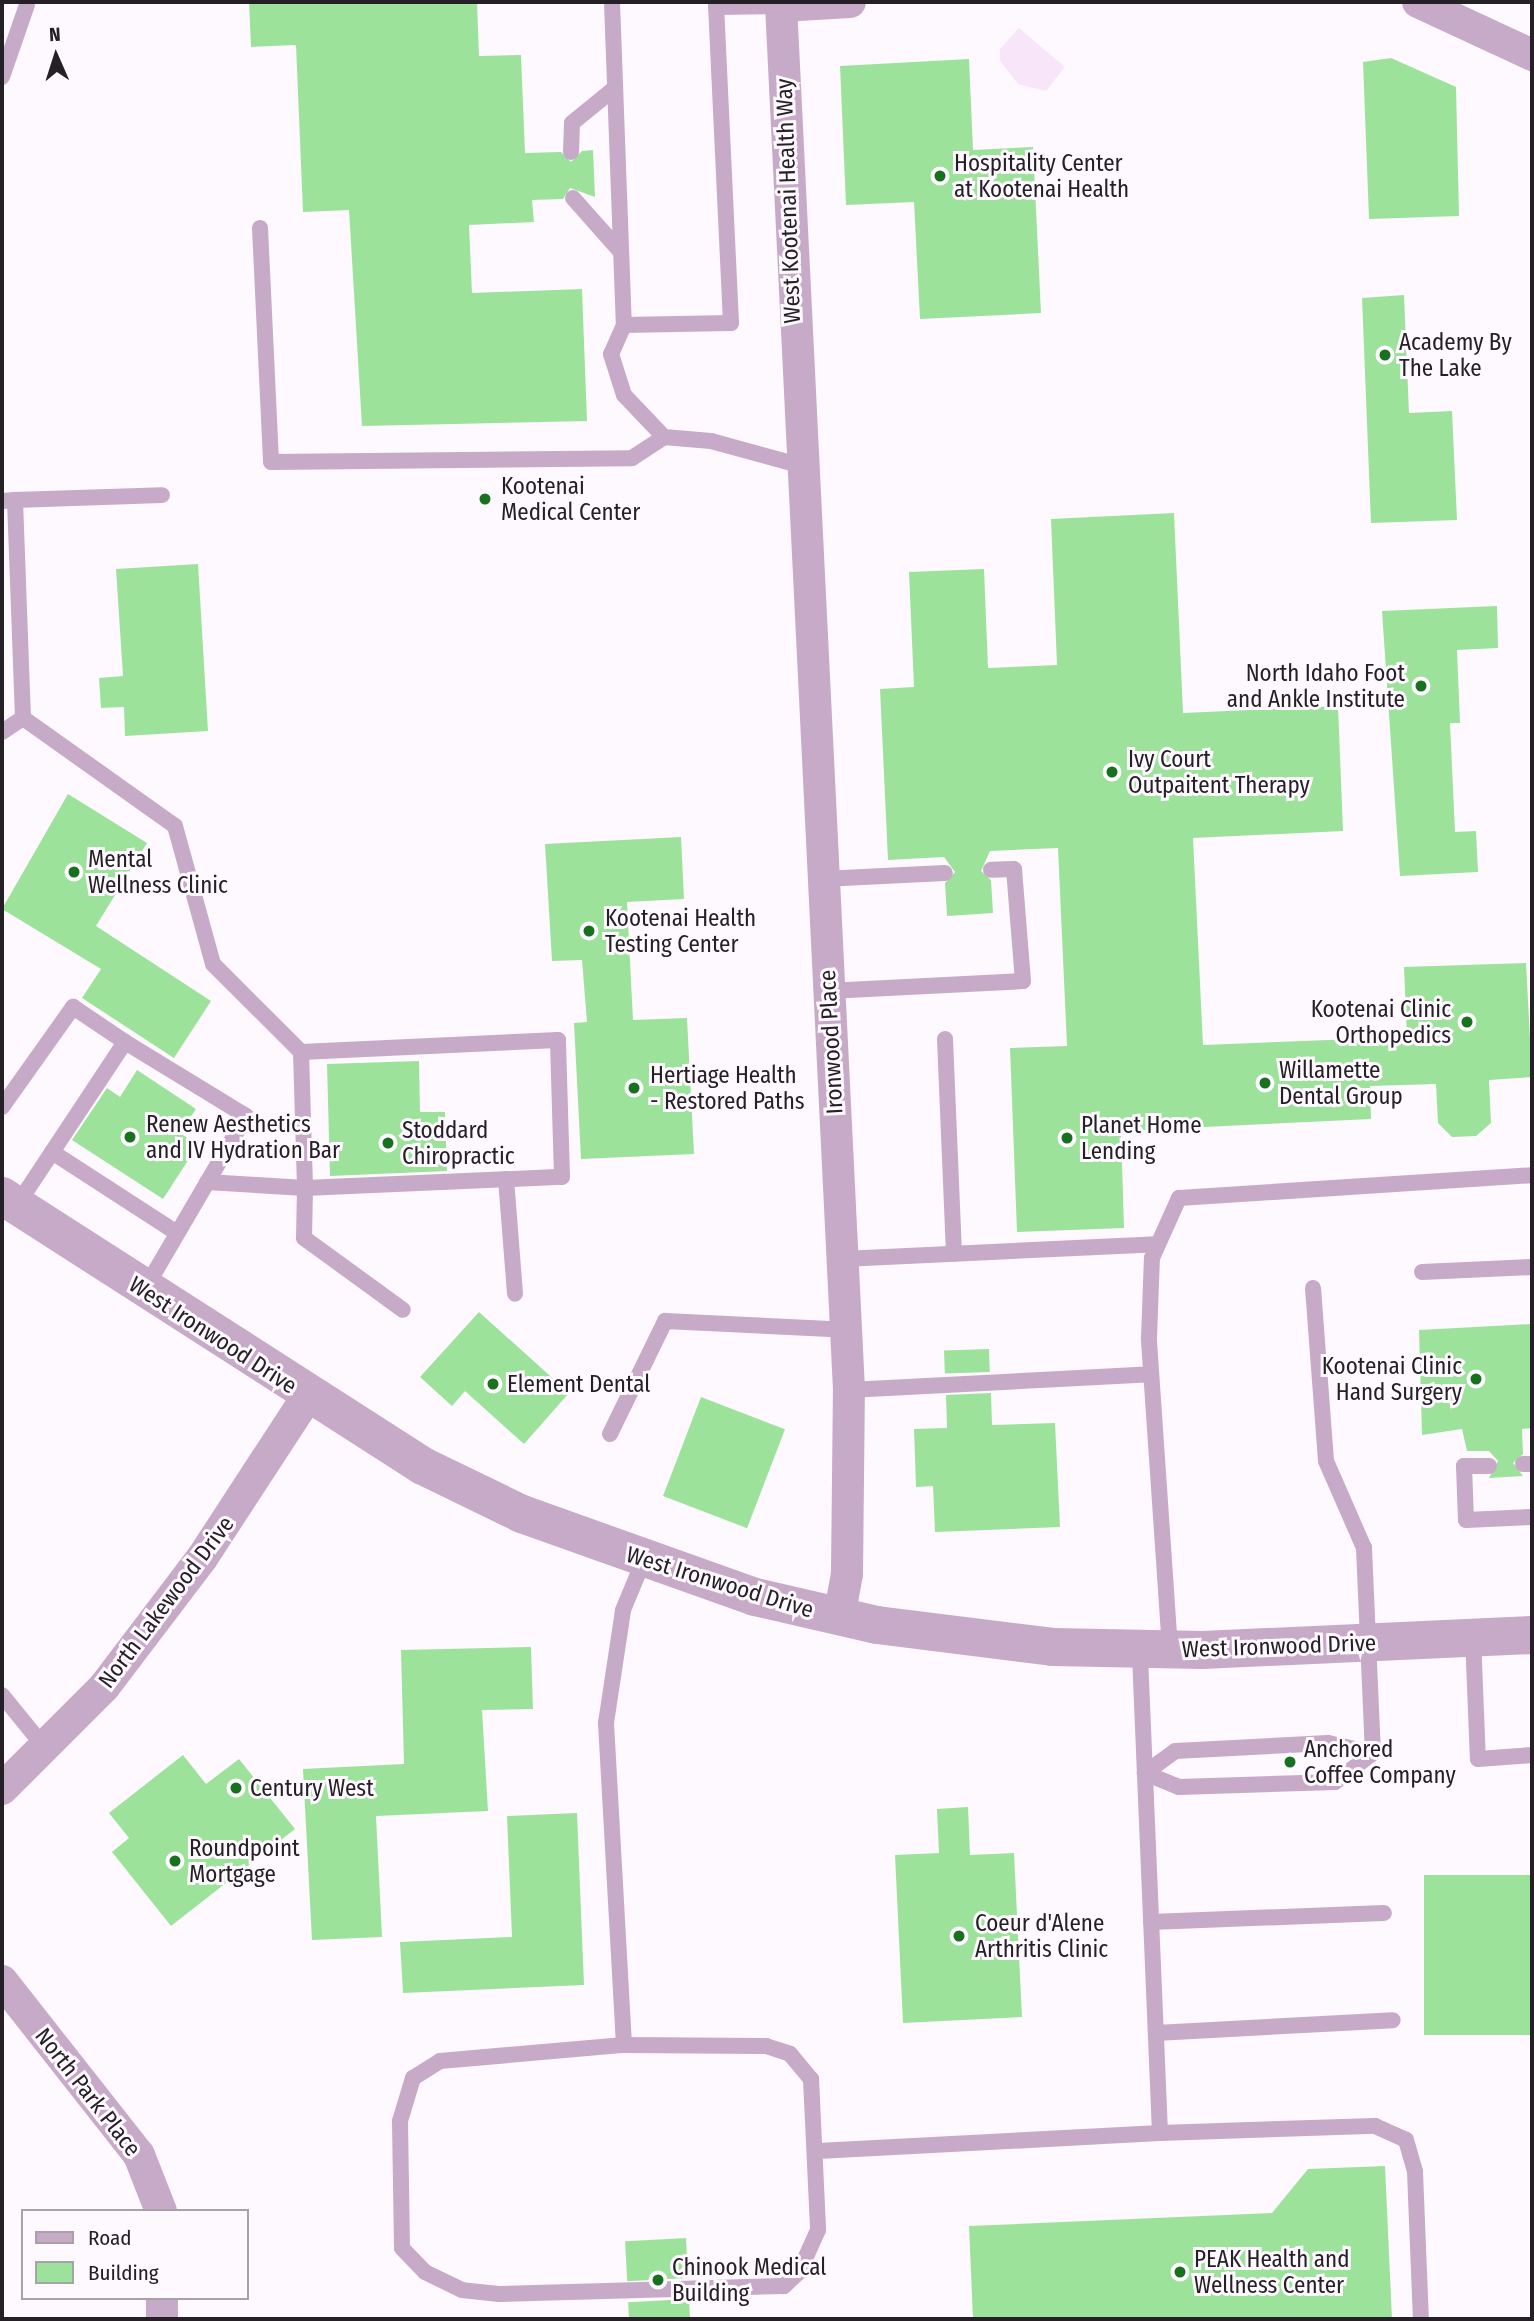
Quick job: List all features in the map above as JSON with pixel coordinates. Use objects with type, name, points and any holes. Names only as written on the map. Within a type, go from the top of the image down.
[{"type":"street","points":[[781,6],[850,2]]},
{"type":"street","points":[[1418,2],[1532,55]]},
{"type":"street","name":"West Kootenai Health Way","points":[[781,6],[799,465]]},
{"type":"street","name":"Ironwood Place","points":[[799,465],[849,1390],[847,1574],[839,1618]]},
{"type":"street","name":"West Ironwood Drive","points":[[9,1200],[307,1397],[423,1466],[643,1562],[839,1618],[1053,1647],[1155,1649],[1368,1644],[1532,1635]]},
{"type":"street","name":"North Lakewood Drive","points":[[2,1789],[104,1687],[202,1558],[307,1397]]},
{"type":"street","name":"North Park Place","points":[[2,1981],[139,2155],[160,2209]]},
{"type":"street","points":[[162,2300],[162,2319]]},
{"type":"lane","points":[[612,2],[624,325],[611,354],[624,395],[664,437]]},
{"type":"lane","points":[[2,77],[27,5]]},
{"type":"lane","points":[[624,325],[730,323],[716,5],[781,6]]},
{"type":"lane","points":[[571,152],[572,123],[615,88]]},
{"type":"lane","points":[[573,198],[621,252]]},
{"type":"lane","points":[[260,228],[271,462],[632,457],[664,437],[710,440],[799,465]]},
{"type":"lane","points":[[23,718],[8,501],[162,495]]},
{"type":"lane","points":[[2,732],[23,718]]},
{"type":"lane","points":[[23,718],[175,826],[214,964],[301,1052],[304,1238],[403,1310]]},
{"type":"lane","points":[[828,991],[1023,981],[1014,869],[991,870]]},
{"type":"lane","points":[[822,879],[945,873]]},
{"type":"lane","points":[[2,1107],[73,1007],[246,1116],[145,1289]]},
{"type":"lane","points":[[945,1039],[954,1254]]},
{"type":"lane","points":[[207,1182],[305,1188],[562,1177],[558,1040],[301,1052]]},
{"type":"lane","points":[[9,1200],[52,1152],[125,1042]]},
{"type":"lane","points":[[52,1152],[177,1233]]},
{"type":"lane","points":[[1160,2133],[1145,1773],[1155,1649],[1151,1374],[1157,1244],[1179,1198],[1532,1175]]},
{"type":"lane","points":[[506,1179],[515,1294]]},
{"type":"lane","points":[[843,1259],[1157,1244]]},
{"type":"lane","points":[[1422,1272],[1532,1267]]},
{"type":"lane","points":[[1313,1288],[1325,1461],[1364,1548],[1373,1753]]},
{"type":"lane","points":[[610,1434],[665,1321],[846,1330]]},
{"type":"lane","points":[[849,1390],[1151,1374]]},
{"type":"lane","points":[[1489,1466],[1464,1466],[1466,1520],[1532,1517]]},
{"type":"lane","points":[[624,2045],[606,1723],[623,1610],[643,1562]]},
{"type":"lane","points":[[1472,1637],[1478,1759],[1532,1755]]},
{"type":"lane","points":[[2,1695],[45,1748]]},
{"type":"lane","points":[[1145,1773],[1175,1751],[1328,1743],[1373,1753]]},
{"type":"lane","points":[[1145,1773],[1179,1787],[1335,1782],[1373,1753]]},
{"type":"lane","points":[[1151,1922],[1384,1913]]},
{"type":"lane","points":[[1156,2033],[1392,2020]]},
{"type":"lane","points":[[725,2043],[790,2054],[811,2079],[818,2151],[818,2230],[799,2272],[785,2286],[499,2294],[462,2290],[425,2272],[402,2248],[400,2121],[413,2078],[440,2062],[624,2045],[725,2043]]},
{"type":"lane","points":[[818,2151],[1160,2133],[1375,2126],[1405,2140],[1415,2172],[1421,2319]]},
{"type":"shaded area","points":[[1019,28],[1065,67],[1046,91],[1018,84],[1000,61],[1000,49]]},
{"type":"building","points":[[249,2],[477,2],[479,56],[521,55],[525,153],[561,152],[571,162],[582,151],[593,150],[595,197],[570,188],[563,199],[532,200],[534,222],[469,225],[472,293],[582,289],[587,421],[362,426],[349,210],[303,212],[296,45],[251,47]]},
{"type":"building","points":[[1391,58],[1456,87],[1459,216],[1369,219],[1363,62]]},
{"type":"building","name":"Hospitality Center at Kootenai Health","points":[[969,59],[973,150],[1033,147],[1041,313],[920,319],[914,202],[846,205],[840,66]]},
{"type":"building","name":"Academy By The Lake","points":[[1404,295],[1409,413],[1452,411],[1457,520],[1371,523],[1362,298]]},
{"type":"building","name":"Ivy Court Outpaitent Therapy","points":[[1174,513],[1183,713],[1338,706],[1343,831],[1193,838],[1203,1045],[1407,1037],[1404,967],[1526,963],[1532,1077],[1489,1080],[1491,1123],[1476,1136],[1452,1137],[1438,1123],[1436,1084],[1370,1086],[1371,1119],[1121,1131],[1124,1228],[1017,1232],[1010,1048],[1067,1046],[1058,848],[990,851],[981,871],[991,880],[993,913],[947,916],[945,883],[955,872],[944,857],[888,860],[880,689],[914,687],[909,572],[984,569],[988,668],[1057,665],[1051,519]]},
{"type":"building","points":[[198,564],[208,731],[125,736],[124,707],[101,708],[99,678],[123,676],[116,569]]},
{"type":"building","points":[[1497,606],[1498,648],[1457,650],[1460,723],[1450,723],[1455,832],[1476,831],[1478,872],[1400,876],[1382,611]]},
{"type":"building","points":[[68,794],[147,843],[96,926],[211,1001],[174,1058],[82,998],[101,969],[2,909]]},
{"type":"building","points":[[681,837],[684,899],[627,902],[633,1020],[687,1018],[694,1154],[581,1159],[574,1023],[587,1022],[582,960],[552,961],[545,844]]},
{"type":"building","name":"Stoddard Chiropractic","points":[[419,1061],[420,1112],[445,1112],[447,1171],[330,1176],[327,1064]]},
{"type":"building","name":"Renew Aesthetics and IV Hydration Bar","points":[[137,1070],[196,1109],[180,1133],[198,1145],[163,1199],[72,1140],[107,1088],[120,1097]]},
{"type":"building","name":"Element Dental","points":[[479,1312],[569,1393],[524,1444],[465,1391],[452,1406],[420,1377]]},
{"type":"building","name":"Kootenai Clinic Hand Surgery","points":[[1532,1324],[1532,1428],[1522,1429],[1523,1454],[1513,1463],[1523,1476],[1489,1478],[1498,1461],[1489,1451],[1467,1451],[1462,1429],[1422,1435],[1419,1330]]},
{"type":"building","points":[[989,1349],[990,1372],[945,1374],[944,1351]]},
{"type":"building","points":[[991,1393],[992,1425],[1055,1423],[1060,1527],[935,1532],[933,1486],[916,1487],[914,1429],[947,1428],[946,1395]]},
{"type":"building","points":[[701,1397],[785,1429],[747,1528],[663,1496]]},
{"type":"building","points":[[531,1647],[533,1709],[482,1710],[488,1811],[376,1816],[382,1937],[312,1940],[303,1769],[404,1764],[401,1650]]},
{"type":"building","points":[[183,1755],[206,1784],[239,1759],[295,1829],[171,1926],[112,1852],[129,1838],[109,1813]]},
{"type":"building","name":"Coeur d'Alene Arthritis Clinic","points":[[968,1807],[970,1855],[1014,1853],[1022,2017],[903,2023],[895,1855],[939,1853],[937,1809]]},
{"type":"building","points":[[577,1813],[584,1985],[403,1993],[400,1942],[512,1937],[507,1816]]},
{"type":"building","points":[[1424,1875],[1532,1875],[1532,2035],[1424,2035]]},
{"type":"building","name":"PEAK Health and Wellness Center","points":[[1385,2166],[1392,2319],[973,2319],[969,2226],[1272,2213],[1308,2169]]},
{"type":"building","points":[[686,2238],[688,2278],[627,2281],[625,2241]]},
{"type":"building","points":[[689,2299],[690,2319],[629,2319],[628,2302]]},
{"type":"place","name":"Hospitality Center at Kootenai Health","points":[[940,176]]},
{"type":"place","name":"Academy By The Lake","points":[[1385,355]]},
{"type":"place","name":"Kootenai Medical Center","points":[[485,499]]},
{"type":"place","name":"North Idaho Foot and Ankle Institute","points":[[1421,686]]},
{"type":"place","name":"Ivy Court Outpaitent Therapy","points":[[1112,772]]},
{"type":"place","name":"Mental Wellness Clinic","points":[[74,872]]},
{"type":"place","name":"Kootenai Health Testing Center","points":[[589,931]]},
{"type":"place","name":"Kootenai Clinic Orthopedics","points":[[1467,1022]]},
{"type":"place","name":"Willamette Dental Group","points":[[1265,1083]]},
{"type":"place","name":"Hertiage Health - Restored Paths","points":[[634,1088]]},
{"type":"place","name":"Renew Aesthetics and IV Hydration Bar","points":[[130,1137]]},
{"type":"place","name":"Planet Home Lending","points":[[1067,1138]]},
{"type":"place","name":"Stoddard Chiropractic","points":[[388,1143]]},
{"type":"place","name":"Kootenai Clinic Hand Surgery","points":[[1476,1379]]},
{"type":"place","name":"Element Dental","points":[[493,1384]]},
{"type":"place","name":"Anchored Coffee Company","points":[[1290,1762]]},
{"type":"place","name":"Century West","points":[[236,1788]]},
{"type":"place","name":"Roundpoint Mortgage","points":[[175,1861]]},
{"type":"place","name":"Coeur d'Alene Arthritis Clinic","points":[[959,1936]]},
{"type":"place","name":"PEAK Health and Wellness Center","points":[[1180,2272]]},
{"type":"place","name":"Chinook Medical Building","points":[[658,2280]]}]
